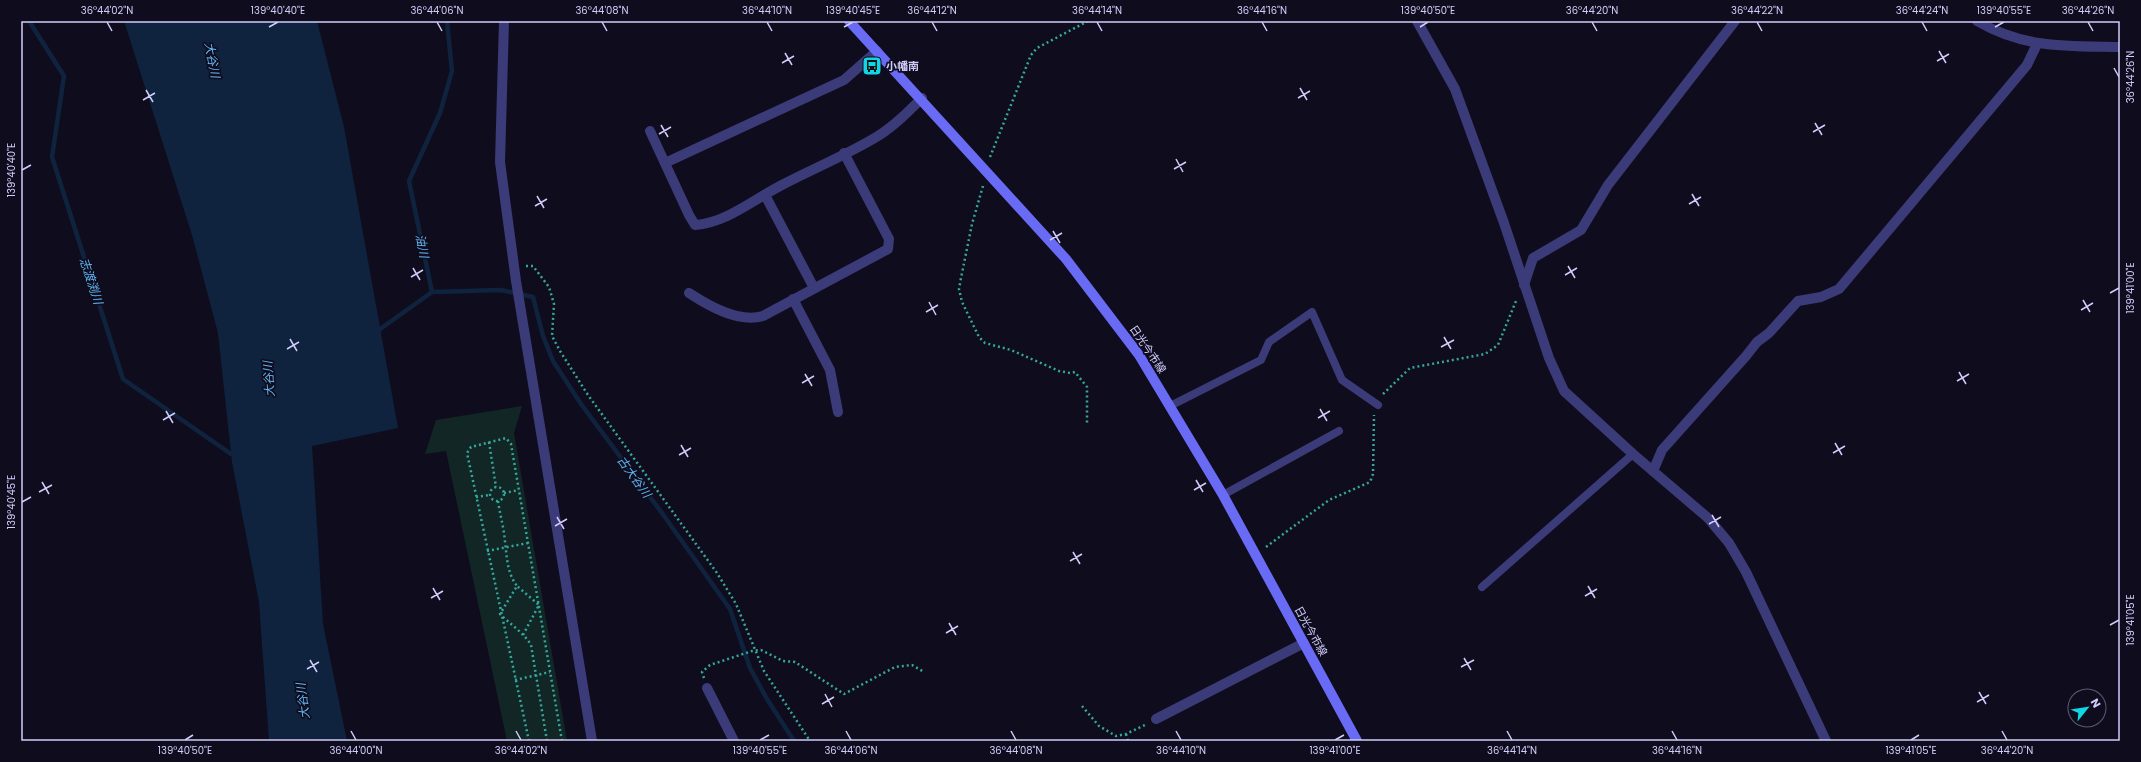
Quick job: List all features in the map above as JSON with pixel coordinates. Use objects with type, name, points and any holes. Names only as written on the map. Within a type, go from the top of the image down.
[{"type":"main road","name":"日光今市線","points":[[850,21],[922,98],[1070,265],[1139,355],[1223,495],[1358,741]]},
{"type":"street","points":[[504,21],[500,162],[516,280],[592,741]]},
{"type":"street","points":[[1417,21],[1455,89],[1504,223],[1548,358],[1564,391],[1653,472],[1708,518],[1729,543],[1746,572],[1826,741]]},
{"type":"street","points":[[1524,285],[1533,258],[1581,230],[1608,185],[1735,21]]},
{"type":"street","points":[[1977,21],[1996,32],[2037,44],[2120,47]]},
{"type":"street","points":[[1653,472],[1662,450],[1757,342],[1769,333],[1798,301],[1821,297],[1839,289],[2027,65],[2037,44]]},
{"type":"street","points":[[665,163],[844,80],[877,51]]},
{"type":"street","points":[[650,131],[695,225],[704,224],[751,205],[765,195],[878,136],[907,113],[922,98]]},
{"type":"street","points":[[689,293],[706,304],[751,319],[763,316],[888,249],[889,239],[844,153]]},
{"type":"street","points":[[765,195],[814,288]]},
{"type":"street","points":[[793,299],[830,370],[838,412]]},
{"type":"street","points":[[1156,719],[1304,643]]},
{"type":"street","points":[[707,688],[734,741]]},
{"type":"lane","points":[[1170,406],[1261,360],[1268,342],[1312,312],[1342,380],[1378,404]]},
{"type":"lane","points":[[1223,495],[1339,431]]},
{"type":"lane","points":[[1482,587],[1633,454]]},
{"type":"path","points":[[1003,122],[1031,55],[1037,48],[1088,21]]},
{"type":"path","points":[[972,224],[960,289],[962,302],[979,337],[985,343],[1011,350],[1059,371],[1070,374],[1074,372],[1087,387],[1087,425]]},
{"type":"path","points":[[514,266],[533,266],[549,287],[554,304],[552,336],[560,351],[588,394],[717,574],[736,604],[764,671],[771,684],[810,741]]},
{"type":"path","points":[[1256,555],[1329,500],[1370,482],[1373,474],[1374,412],[1385,391],[1410,368],[1485,354],[1498,345],[1524,285]]},
{"type":"path","points":[[529,741],[500,614],[467,453],[471,447],[506,438],[511,444],[562,741]]},
{"type":"path","points":[[489,442],[496,487]]},
{"type":"path","points":[[496,487],[500,488],[504,493]]},
{"type":"path","points":[[490,495],[491,490],[496,487]]},
{"type":"path","points":[[504,493],[519,490]]},
{"type":"path","points":[[498,501],[503,498],[504,493]]},
{"type":"path","points":[[476,497],[490,495]]},
{"type":"path","points":[[490,495],[493,500],[498,501]]},
{"type":"path","points":[[498,501],[506,547],[506,558],[512,580],[539,605]]},
{"type":"path","points":[[487,551],[528,543]]},
{"type":"path","points":[[500,614],[517,586]]},
{"type":"path","points":[[523,635],[539,605]]},
{"type":"path","points":[[500,614],[523,635],[531,645],[546,741]]},
{"type":"path","points":[[707,688],[702,672],[710,665],[752,651],[761,650],[782,661],[795,662],[844,694],[895,667],[912,665],[924,672]]},
{"type":"path","points":[[515,680],[550,672]]},
{"type":"path","points":[[1082,706],[1099,726],[1116,736],[1126,734],[1156,719]]},
{"type":"path","points":[[1126,734],[1128,741]]},
{"type":"green space","points":[[522,406],[514,433],[567,741],[507,741],[446,451],[425,454],[436,420]]},
{"type":"water","name":"大谷川","points":[[124,21],[317,21],[344,127],[398,428],[312,446],[323,624],[347,741],[269,741],[259,602],[232,462],[218,333],[192,235]]},
{"type":"waterway","name":"志渡渕川","points":[[29,21],[64,76],[52,157],[123,379],[231,454],[235,453]]},
{"type":"waterway","name":"油川","points":[[432,292],[409,181],[440,113],[452,71],[447,21]]},
{"type":"waterway","name":"古大谷川","points":[[432,292],[501,290],[533,297],[543,336],[553,361],[581,404],[662,513],[730,609],[750,668],[767,699],[794,741]]},
{"type":"waterway","name":"油川","points":[[376,332],[432,292]]},
{"type":"place","name":"小幡南","points":[[872,66]]}]
